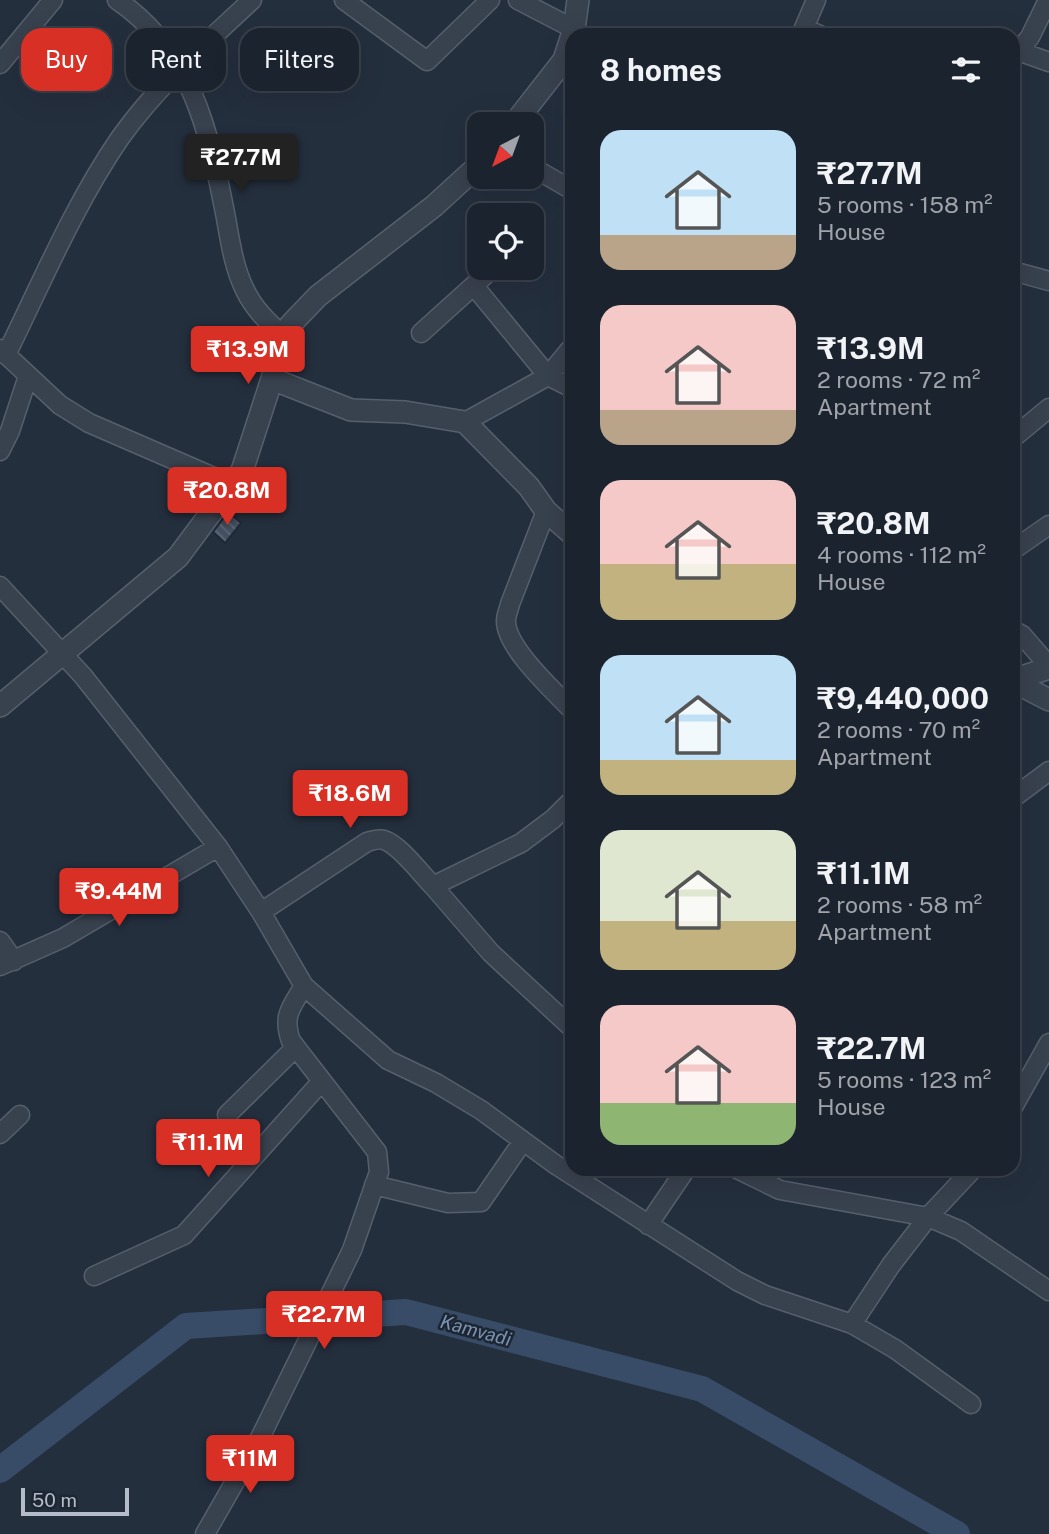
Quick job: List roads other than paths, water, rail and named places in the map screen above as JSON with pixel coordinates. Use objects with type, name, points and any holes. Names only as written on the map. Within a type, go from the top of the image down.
[{"type":"street","points":[[0,64],[52,0]]},
{"type":"street","points":[[117,0],[132,10],[148,28]]},
{"type":"street","points":[[222,28],[253,0]]},
{"type":"street","points":[[344,0],[427,61],[490,0]]},
{"type":"street","points":[[518,0],[572,28]]},
{"type":"street","points":[[574,28],[578,0]]},
{"type":"street","points":[[809,28],[816,0]]},
{"type":"street","points":[[1020,51],[1038,24],[1048,0]]},
{"type":"street","points":[[1020,56],[1049,62]]},
{"type":"street","points":[[525,112],[565,66]]},
{"type":"street","points":[[160,91],[121,137],[93,182],[3,352],[60,405],[89,423],[232,485]]},
{"type":"street","points":[[192,91],[209,137],[236,268],[258,313],[282,335]]},
{"type":"street","points":[[544,174],[565,186]]},
{"type":"street","points":[[0,706],[178,557],[242,471],[272,379],[282,335],[318,296],[434,206],[467,175]]},
{"type":"street","points":[[1020,273],[1049,281]]},
{"type":"street","points":[[421,333],[480,280]]},
{"type":"street","points":[[474,286],[548,376],[565,384]]},
{"type":"street","points":[[465,422],[548,376],[565,355]]},
{"type":"street","points":[[0,451],[10,432],[28,376]]},
{"type":"street","points":[[272,379],[351,410],[405,412],[465,422],[529,487],[546,511],[565,528]]},
{"type":"street","points":[[1020,432],[1049,408]]},
{"type":"street","points":[[546,511],[506,620],[516,646],[565,702]]},
{"type":"street","points":[[1020,545],[1049,525]]},
{"type":"street","points":[[0,586],[83,676],[218,847],[261,912],[304,985],[388,1060],[470,1103],[565,1169]]},
{"type":"street","points":[[1020,634],[1049,667],[1020,678]]},
{"type":"street","points":[[1020,685],[1049,700]]},
{"type":"street","points":[[1020,793],[1049,771]]},
{"type":"street","points":[[433,886],[522,843],[565,807]]},
{"type":"street","points":[[261,912],[367,842],[383,840],[394,846],[433,886],[491,953],[565,1022]]},
{"type":"street","points":[[0,941],[7,964],[63,938],[218,847]]},
{"type":"street","points":[[205,1534],[261,1436],[352,1250],[379,1172],[377,1152],[296,1047],[287,1030],[287,1013],[304,985]]},
{"type":"street","points":[[1020,1095],[1049,1043]]},
{"type":"street","points":[[227,1115],[296,1047]]},
{"type":"street","points":[[94,1276],[184,1235],[322,1081]]},
{"type":"street","points":[[0,1134],[20,1115]]},
{"type":"street","points":[[374,1185],[448,1203],[481,1202],[523,1141]]},
{"type":"street","points":[[575,1176],[648,1225],[765,1295],[852,1324],[895,1349],[971,1404]]},
{"type":"street","points":[[648,1225],[681,1176]]},
{"type":"street","points":[[751,1176],[780,1190],[928,1217],[961,1231],[1049,1291]]},
{"type":"street","points":[[852,1324],[891,1265],[928,1217],[966,1176]]},
{"type":"waterway","name":"Kamvadi","points":[[0,1470],[186,1326],[406,1312],[702,1389],[957,1534]]}]
